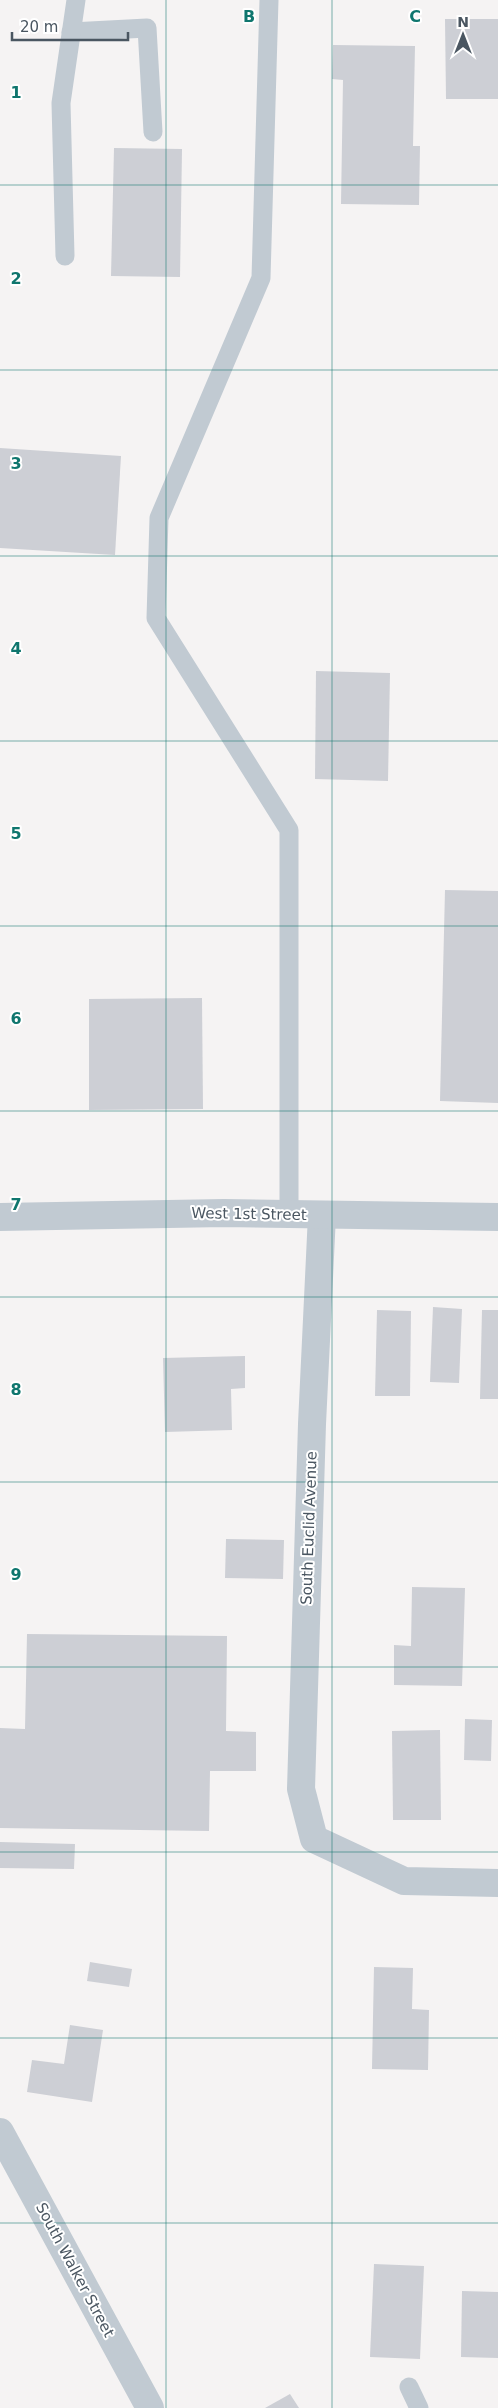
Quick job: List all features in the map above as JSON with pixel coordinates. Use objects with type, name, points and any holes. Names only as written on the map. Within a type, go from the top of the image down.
[{"type":"street","name":"West 1st Street","points":[[0,1217],[224,1213],[498,1217]]},
{"type":"street","name":"South Euclid Avenue","points":[[322,1215],[312,1434],[301,1789],[314,1838],[404,1880],[498,1883]]},
{"type":"street","name":"South Walker Street","points":[[0,2132],[150,2408]]},
{"type":"lane","points":[[65,256],[61,103],[76,0]]},
{"type":"lane","points":[[269,0],[260,278],[159,518],[156,618],[289,830],[289,1214]]},
{"type":"lane","points":[[71,32],[147,28],[153,132]]},
{"type":"lane","points":[[409,2386],[419,2408]]},
{"type":"building","points":[[445,19],[498,19],[498,99],[446,99]]},
{"type":"building","points":[[333,45],[415,46],[413,146],[420,146],[419,205],[341,204],[343,80],[332,79]]},
{"type":"building","points":[[114,148],[182,149],[180,277],[111,276]]},
{"type":"building","points":[[0,448],[121,456],[115,555],[0,548]]},
{"type":"building","points":[[316,671],[390,673],[388,781],[315,779]]},
{"type":"building","points":[[445,890],[498,891],[498,1103],[440,1101]]},
{"type":"building","points":[[202,998],[203,1109],[89,1110],[89,999]]},
{"type":"building","points":[[433,1307],[462,1309],[459,1383],[430,1382]]},
{"type":"building","points":[[377,1310],[411,1311],[410,1396],[375,1396]]},
{"type":"building","points":[[482,1310],[498,1310],[498,1399],[480,1399]]},
{"type":"building","points":[[245,1356],[245,1388],[231,1389],[232,1430],[165,1432],[163,1358]]},
{"type":"building","points":[[226,1539],[284,1540],[283,1579],[225,1578]]},
{"type":"building","points":[[412,1587],[465,1588],[462,1686],[394,1685],[394,1645],[411,1646]]},
{"type":"building","points":[[27,1634],[227,1636],[226,1731],[256,1732],[256,1771],[210,1771],[209,1831],[0,1828],[0,1728],[25,1729]]},
{"type":"building","points":[[465,1719],[492,1720],[491,1761],[464,1760]]},
{"type":"building","points":[[440,1730],[441,1820],[393,1820],[392,1731]]},
{"type":"building","points":[[0,1842],[75,1844],[74,1869],[0,1868]]},
{"type":"building","points":[[90,1962],[132,1969],[129,1987],[87,1981]]},
{"type":"building","points":[[374,1967],[413,1968],[412,2009],[429,2010],[428,2070],[372,2069]]},
{"type":"building","points":[[70,2025],[103,2030],[92,2102],[27,2092],[32,2060],[64,2064]]},
{"type":"building","points":[[374,2264],[424,2266],[420,2359],[370,2357]]},
{"type":"building","points":[[462,2291],[498,2292],[498,2358],[461,2357]]},
{"type":"building","points":[[290,2394],[299,2408],[265,2408]]}]
